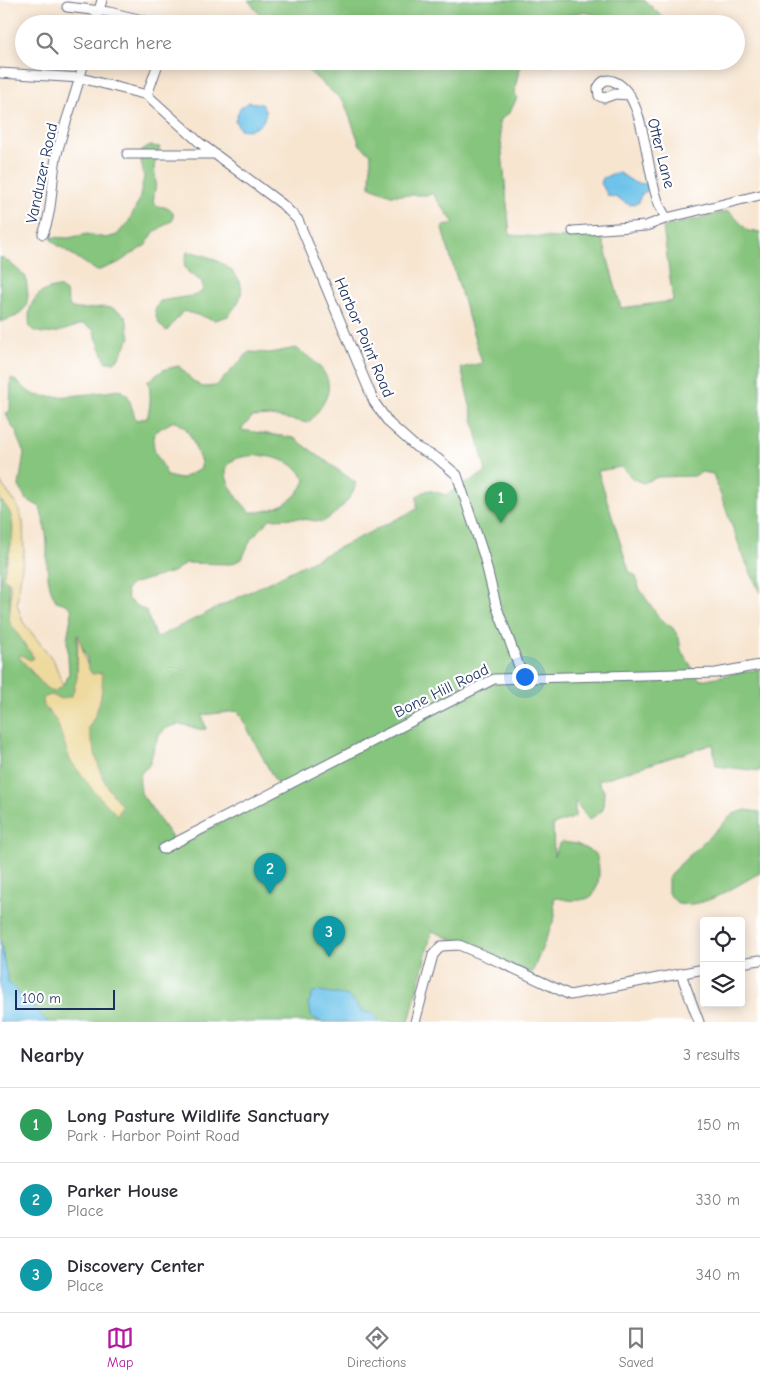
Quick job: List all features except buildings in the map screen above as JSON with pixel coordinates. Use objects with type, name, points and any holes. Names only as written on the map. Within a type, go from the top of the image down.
[{"type":"street","points":[[98,15],[102,0]]},
{"type":"street","points":[[67,7],[122,15]]},
{"type":"street","name":"Vanduzer Road","points":[[43,234],[51,200],[55,160],[82,70]]},
{"type":"street","points":[[0,73],[81,78],[147,95],[156,70]]},
{"type":"street","name":"Harbor Point Road","points":[[147,95],[214,154],[282,204],[298,220],[374,402],[389,423],[416,447],[437,458],[457,475],[484,556],[496,605],[523,677]]},
{"type":"street","name":"Otter Lane","points":[[630,95],[648,153],[661,210],[666,218]]},
{"type":"street","points":[[127,154],[214,154]]},
{"type":"street","points":[[573,231],[646,226],[666,218],[760,195]]},
{"type":"street","name":"Bone Hill Road","points":[[163,848],[494,679],[716,673],[760,665]]},
{"type":"street","points":[[414,1022],[433,955],[441,946],[459,945],[570,995],[700,970]]},
{"type":"street","points":[[745,962],[760,960]]},
{"type":"street","points":[[681,974],[698,1022]]},
{"type":"green space","points":[[248,0],[644,0],[660,15],[595,15],[584,13],[570,15],[260,15]]},
{"type":"green space","points":[[307,70],[519,70],[514,93],[517,98],[510,112],[499,121],[510,235],[557,238],[590,235],[592,238],[602,237],[621,308],[673,301],[663,227],[729,211],[748,231],[760,232],[760,593],[743,556],[713,474],[702,472],[694,476],[658,477],[643,483],[633,479],[621,467],[598,471],[629,571],[636,576],[639,588],[660,619],[673,628],[679,638],[681,650],[700,680],[760,669],[760,771],[716,766],[713,744],[598,781],[604,791],[603,810],[589,820],[575,801],[575,817],[553,825],[554,856],[559,844],[562,842],[577,844],[596,854],[599,876],[597,887],[592,897],[573,900],[554,897],[555,917],[532,973],[432,931],[409,1022],[48,1022],[8,982],[0,940],[0,500],[8,507],[12,516],[13,537],[6,562],[12,626],[20,634],[35,658],[30,660],[29,670],[49,690],[65,683],[69,674],[67,639],[72,612],[64,603],[56,601],[50,588],[45,527],[40,507],[26,499],[19,486],[24,453],[17,437],[18,432],[12,427],[6,414],[10,410],[11,378],[30,393],[40,396],[50,397],[120,390],[128,396],[136,420],[147,418],[150,400],[148,381],[165,369],[179,366],[192,380],[202,387],[216,386],[249,352],[270,353],[296,348],[318,365],[324,373],[328,381],[325,400],[308,423],[271,416],[252,417],[241,430],[294,438],[356,483],[351,495],[339,510],[323,522],[297,518],[270,519],[251,539],[242,559],[231,564],[186,563],[173,572],[132,584],[126,590],[128,600],[146,611],[156,638],[417,509],[417,496],[428,490],[446,495],[486,472],[461,368],[482,363],[442,229],[444,225],[454,223],[432,193],[429,195],[391,195],[370,187],[371,154],[360,145],[344,102]],"holes":[[[174,421],[185,427],[201,462],[201,469],[180,479],[167,476],[154,449],[156,431]],[[259,455],[285,462],[297,468],[305,480],[296,494],[283,505],[267,511],[250,512],[231,488],[226,473],[227,467],[235,459]],[[77,636],[87,657],[88,669],[77,677]],[[238,711],[281,792],[177,845],[141,793],[141,773],[148,767],[155,744],[165,730],[177,725],[206,729],[202,715]]]},
{"type":"green space","points":[[151,146],[160,147],[154,166],[156,183],[153,202],[158,206],[169,208],[173,212],[173,220],[154,232],[146,245],[118,263],[97,271],[53,242],[51,237],[68,238],[87,234],[106,238],[117,235],[129,221],[139,201],[144,177],[140,155],[142,150]]},
{"type":"green space","points":[[187,252],[214,259],[232,271],[238,278],[241,286],[241,295],[228,316],[215,320],[183,311],[167,331],[160,325],[156,317],[155,310],[160,301],[197,295],[203,290],[202,282],[188,272],[184,265]]},
{"type":"green space","points":[[0,257],[9,262],[26,277],[28,296],[26,307],[17,316],[0,322]]},
{"type":"green space","points":[[59,287],[66,292],[70,307],[77,309],[112,308],[126,317],[130,337],[119,358],[114,362],[106,362],[93,329],[83,324],[63,331],[49,333],[43,333],[30,328],[29,312],[34,300],[44,291]]},
{"type":"green space","points":[[746,810],[760,812],[760,873],[710,899],[699,903],[678,904],[668,893],[668,878],[673,871],[733,814]]},
{"type":"sand","points":[[0,482],[17,505],[23,522],[24,551],[17,604],[23,622],[54,661],[63,686],[53,692],[45,687],[20,658],[19,654],[30,660],[34,658],[9,621],[10,583],[3,578],[11,547],[13,527],[7,508],[0,500]]},
{"type":"sand","points":[[78,634],[90,671],[92,674],[102,673],[100,702],[88,728],[101,774],[108,788],[122,806],[117,815],[92,789],[70,760],[57,722],[44,706],[43,698],[51,695],[61,699],[72,696],[77,678]]},
{"type":"water","points":[[249,102],[262,104],[266,112],[265,117],[253,129],[240,129],[235,121],[240,108]]},
{"type":"water","points":[[618,172],[635,183],[648,184],[647,191],[641,195],[638,203],[630,205],[615,197],[608,196],[601,183],[603,178]]},
{"type":"water","points":[[0,940],[8,982],[48,1022],[0,1022]]},
{"type":"water","points":[[320,991],[348,996],[362,1011],[373,1014],[380,1022],[322,1022],[312,1017],[308,1004],[313,993]]},
{"type":"place","name":"Long Pasture Wildlife Sanctuary","points":[[501,523]]},
{"type":"place","name":"Parker House","points":[[270,894]]},
{"type":"place","name":"Discovery Center","points":[[329,957]]}]
